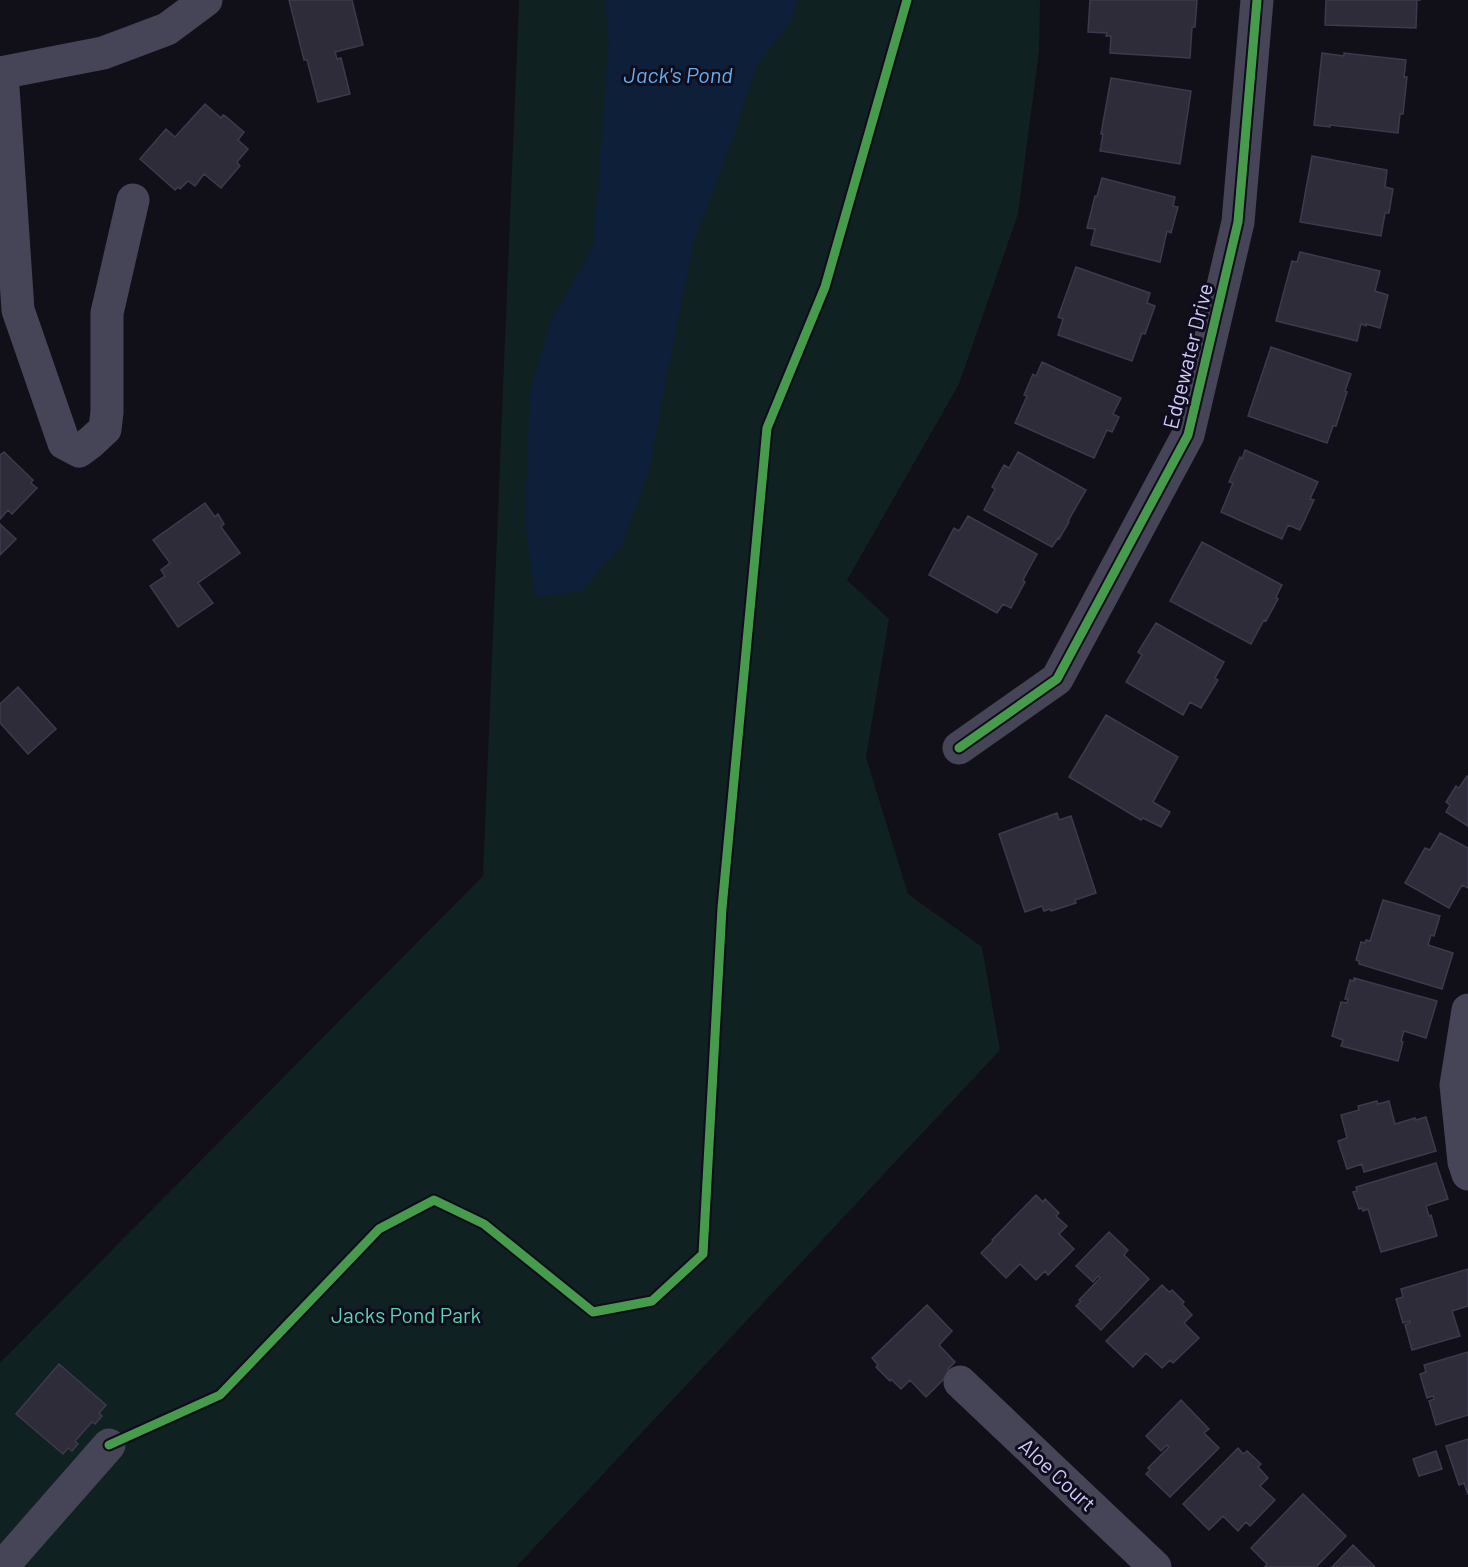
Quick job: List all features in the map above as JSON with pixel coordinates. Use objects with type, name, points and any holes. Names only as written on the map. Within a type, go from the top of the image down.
[{"type":"street","points":[[133,200],[106,313],[107,412],[105,429],[79,451],[64,443],[18,310],[1,73],[103,53],[167,29],[206,0]]},
{"type":"street","name":"Edgewater Drive","points":[[959,748],[1057,678],[1188,435],[1238,222],[1257,0]]},
{"type":"street","points":[[1468,1010],[1456,1085],[1464,1162],[1468,1174]]},
{"type":"street","name":"Aloe Court","points":[[960,1382],[1155,1567]]},
{"type":"street","points":[[2,1567],[109,1444]]},
{"type":"green space","name":"Jacks Pond Park","points":[[519,0],[1040,0],[1039,50],[1018,214],[959,384],[847,580],[889,619],[866,757],[908,894],[982,947],[1000,1050],[516,1567],[0,1567],[0,1363],[483,876]]},
{"type":"water","name":"Jack's Pond","points":[[605,0],[798,0],[791,21],[756,67],[735,133],[694,242],[648,476],[622,544],[582,591],[535,597],[525,521],[530,391],[550,322],[593,247],[609,42]]},
{"type":"building","points":[[289,0],[352,0],[363,45],[335,52],[337,59],[341,58],[350,94],[318,102],[307,60],[304,60]]},
{"type":"building","points":[[1090,0],[1197,0],[1190,58],[1110,53],[1111,36],[1106,36],[1107,33],[1088,32]]},
{"type":"building","points":[[1326,0],[1417,0],[1416,28],[1325,25]]},
{"type":"building","points":[[1322,53],[1344,56],[1344,53],[1406,60],[1404,77],[1407,77],[1403,114],[1400,114],[1398,133],[1314,125]]},
{"type":"building","points":[[1111,78],[1191,91],[1180,164],[1100,151]]},
{"type":"building","points":[[205,104],[221,118],[225,116],[244,132],[238,140],[248,149],[237,162],[240,166],[221,188],[204,174],[195,186],[188,181],[180,189],[178,187],[175,190],[140,159],[166,129],[175,137]]},
{"type":"building","points":[[1312,156],[1387,170],[1385,187],[1393,189],[1389,213],[1385,213],[1381,236],[1300,222]]},
{"type":"building","points":[[1102,178],[1175,197],[1173,206],[1178,207],[1171,233],[1167,231],[1160,262],[1091,245],[1095,229],[1087,228]]},
{"type":"building","points":[[1300,252],[1380,271],[1375,291],[1388,295],[1380,328],[1361,324],[1357,341],[1276,321],[1292,261],[1297,262]]},
{"type":"building","points":[[1076,267],[1150,293],[1147,303],[1155,306],[1132,361],[1058,335],[1063,319],[1058,317]]},
{"type":"building","points":[[1271,347],[1351,374],[1336,426],[1333,426],[1327,443],[1248,416]]},
{"type":"building","points":[[1042,362],[1121,398],[1113,414],[1119,417],[1112,432],[1107,430],[1094,458],[1015,423],[1027,396],[1024,395],[1033,374],[1036,376]]},
{"type":"building","points":[[1245,450],[1318,482],[1310,499],[1314,500],[1300,530],[1288,525],[1282,539],[1221,512],[1233,483],[1229,482]]},
{"type":"building","points":[[4,452],[33,480],[31,483],[37,488],[12,514],[8,510],[0,519],[0,455]]},
{"type":"building","points":[[1018,452],[1086,490],[1059,539],[1052,547],[984,510],[995,489],[992,487],[1004,465],[1009,468]]},
{"type":"building","points":[[205,503],[215,517],[218,514],[224,524],[221,527],[240,553],[198,583],[213,603],[178,627],[150,586],[165,576],[161,570],[170,563],[153,540]]},
{"type":"building","points":[[968,516],[1037,554],[1011,608],[1003,604],[997,613],[929,575],[954,528],[959,531]]},
{"type":"building","points":[[0,524],[16,539],[0,555]]},
{"type":"building","points":[[1202,542],[1282,585],[1276,597],[1278,599],[1251,644],[1170,601]]},
{"type":"building","points":[[1156,623],[1224,662],[1215,678],[1218,680],[1201,708],[1190,702],[1183,715],[1126,682],[1142,655],[1138,652]]},
{"type":"building","points":[[18,687],[56,729],[28,754],[0,723],[0,704]]},
{"type":"building","points":[[1106,715],[1178,757],[1153,802],[1170,812],[1161,827],[1143,818],[1141,820],[1069,777]]},
{"type":"building","points":[[1467,776],[1468,826],[1446,812],[1450,805],[1446,802],[1456,786],[1459,788]]},
{"type":"building","points":[[1057,813],[1059,820],[1071,816],[1096,893],[1075,900],[1076,903],[1051,911],[1050,909],[1044,911],[1042,906],[1025,912],[999,834]]},
{"type":"building","points":[[1440,833],[1468,848],[1468,888],[1462,885],[1449,908],[1405,883],[1425,848],[1430,850]]},
{"type":"building","points":[[1383,900],[1440,916],[1434,936],[1431,935],[1428,945],[1453,953],[1442,989],[1359,964],[1356,960],[1361,942],[1370,941]]},
{"type":"building","points":[[1354,978],[1437,1001],[1426,1038],[1404,1031],[1398,1061],[1341,1046],[1343,1040],[1332,1036],[1341,1002],[1347,1003],[1348,999],[1345,999],[1350,980],[1354,981]]},
{"type":"building","points":[[1377,1101],[1378,1104],[1389,1101],[1395,1124],[1426,1117],[1436,1151],[1364,1172],[1362,1164],[1347,1169],[1338,1141],[1347,1138],[1341,1115],[1359,1110],[1358,1106]]},
{"type":"building","points":[[1436,1163],[1448,1199],[1426,1206],[1437,1236],[1381,1252],[1368,1209],[1363,1211],[1362,1208],[1359,1209],[1353,1192],[1357,1191],[1356,1187]]},
{"type":"building","points":[[1036,1195],[1043,1202],[1045,1199],[1059,1213],[1056,1216],[1067,1226],[1059,1234],[1074,1249],[1048,1275],[1045,1271],[1036,1280],[1020,1264],[1006,1278],[981,1253]]},
{"type":"building","points":[[1109,1232],[1128,1250],[1124,1255],[1149,1279],[1101,1330],[1076,1306],[1100,1278],[1098,1276],[1093,1282],[1076,1266]]},
{"type":"building","points":[[1468,1269],[1468,1306],[1452,1311],[1460,1336],[1412,1350],[1405,1325],[1410,1321],[1403,1323],[1396,1299],[1403,1297],[1401,1289]]},
{"type":"building","points":[[1162,1285],[1169,1292],[1172,1290],[1184,1302],[1182,1304],[1192,1315],[1184,1323],[1199,1338],[1173,1363],[1170,1360],[1162,1368],[1146,1353],[1133,1367],[1106,1341]]},
{"type":"building","points":[[927,1305],[952,1331],[939,1345],[955,1362],[948,1369],[951,1372],[926,1397],[910,1380],[901,1389],[876,1367],[878,1365],[872,1358]]},
{"type":"building","points":[[1468,1352],[1468,1415],[1436,1425],[1429,1401],[1434,1399],[1433,1396],[1427,1398],[1420,1374],[1426,1372],[1424,1365]]},
{"type":"building","points":[[59,1364],[106,1405],[99,1413],[102,1416],[95,1424],[92,1422],[75,1441],[78,1444],[72,1451],[68,1448],[63,1454],[16,1414]]},
{"type":"building","points":[[1181,1400],[1209,1429],[1204,1433],[1219,1448],[1170,1497],[1146,1474],[1150,1470],[1148,1468],[1169,1447],[1167,1445],[1161,1451],[1146,1436]]},
{"type":"building","points":[[1468,1439],[1468,1495],[1464,1483],[1459,1485],[1446,1446]]},
{"type":"building","points":[[1238,1448],[1243,1454],[1247,1451],[1261,1464],[1258,1467],[1268,1478],[1260,1486],[1275,1500],[1250,1526],[1246,1522],[1238,1531],[1223,1516],[1209,1530],[1183,1504]]},
{"type":"building","points":[[1436,1451],[1442,1469],[1419,1476],[1413,1459]]},
{"type":"building","points":[[1303,1494],[1346,1536],[1316,1567],[1265,1567],[1267,1564],[1251,1548]]},
{"type":"building","points":[[1353,1545],[1375,1567],[1332,1567]]},
{"type":"cycle path","points":[[109,1445],[220,1395],[379,1229],[434,1200],[484,1224],[593,1312],[652,1301],[703,1254],[722,908],[767,428],[825,287],[907,0]]},
{"type":"cycle path","points":[[959,748],[1057,679],[1188,435],[1238,222],[1257,0]]}]
